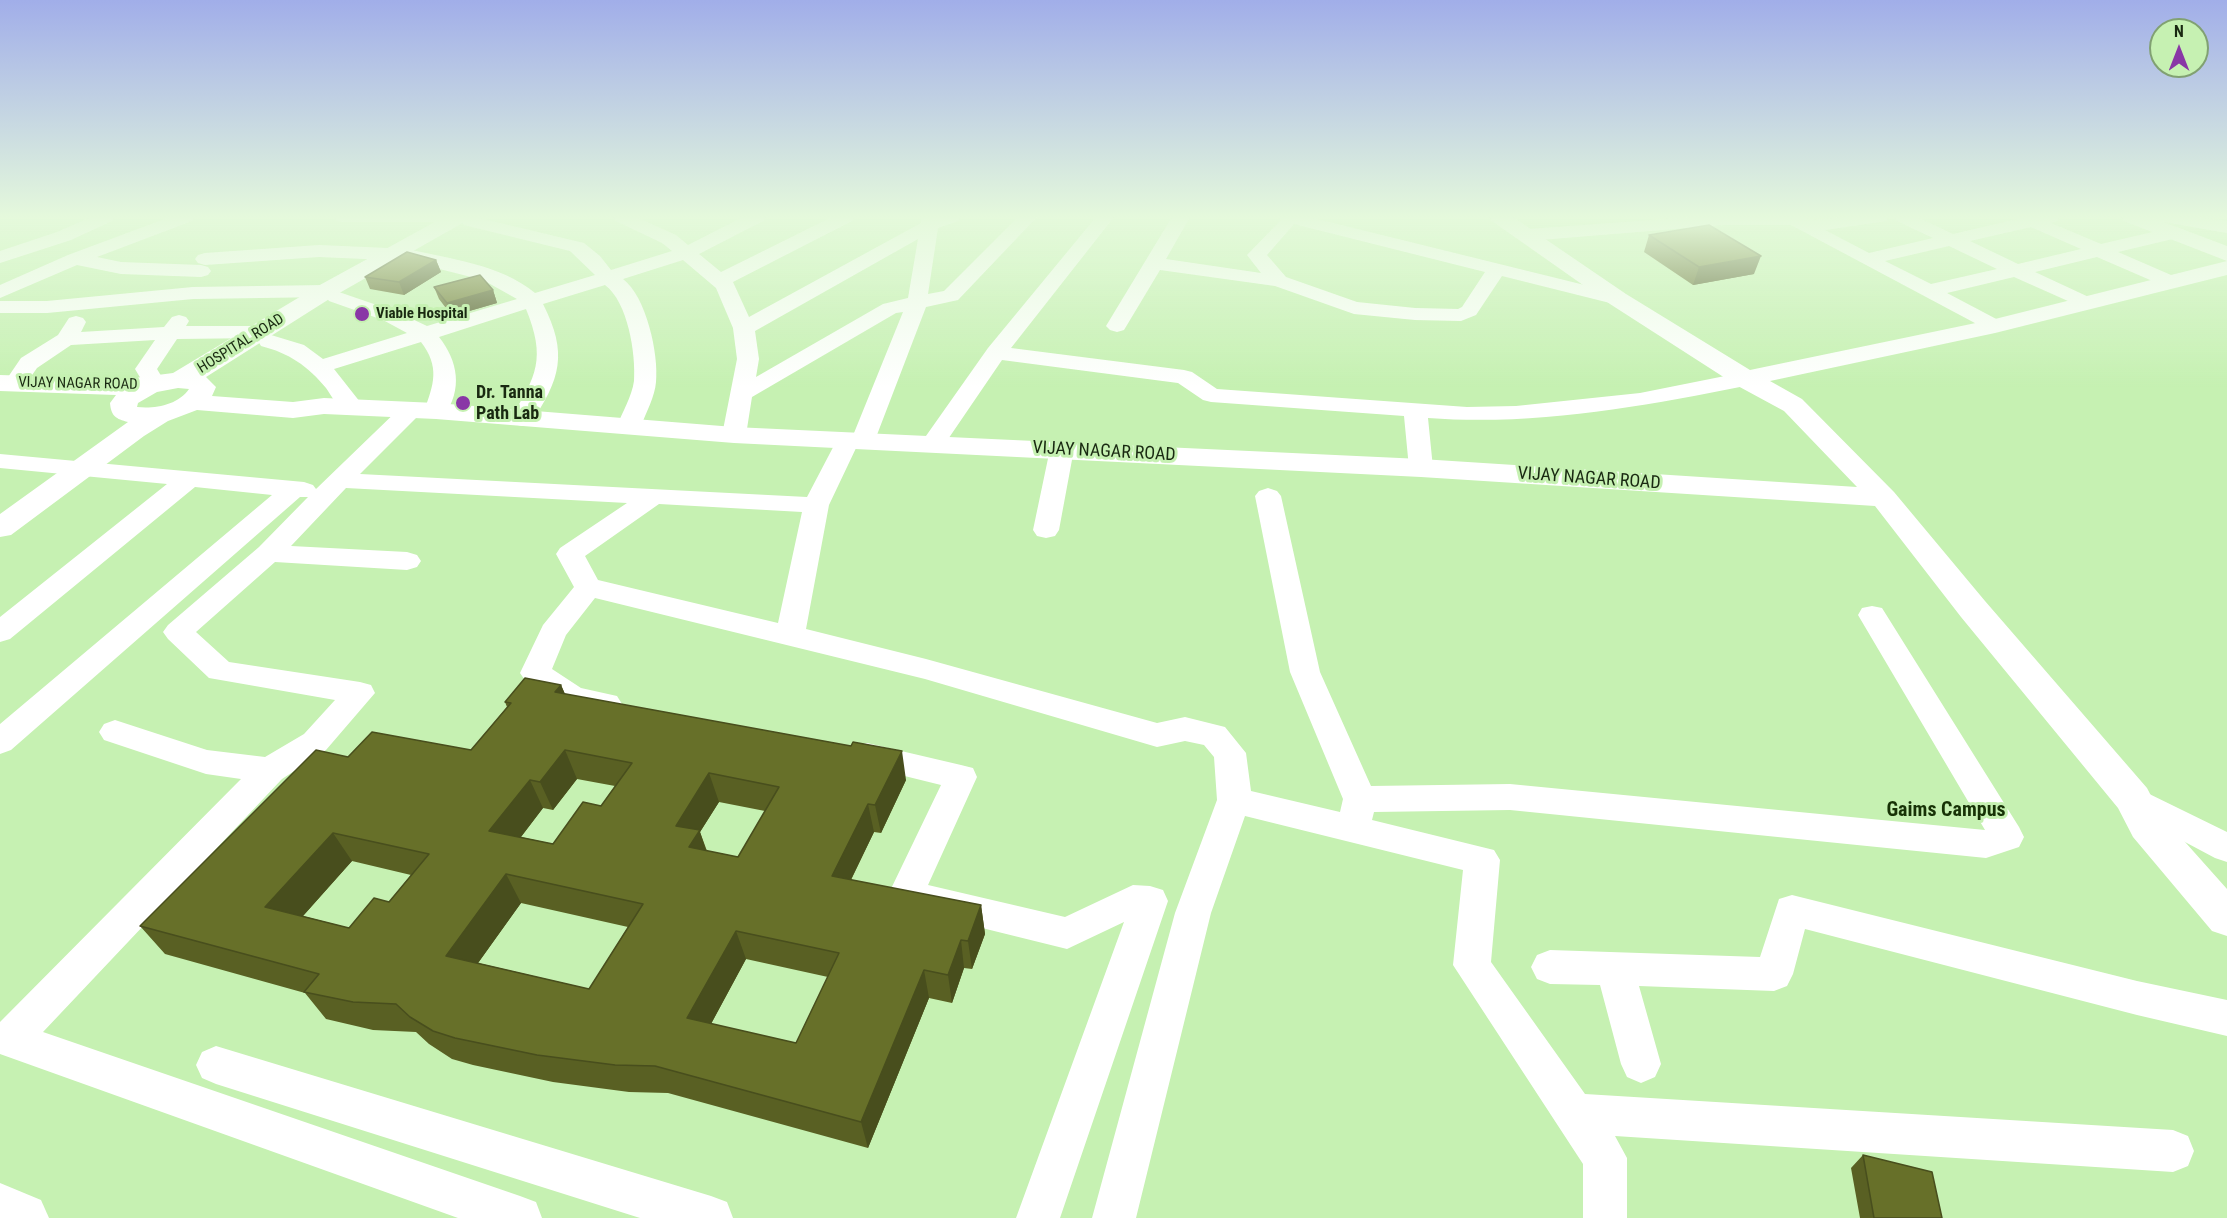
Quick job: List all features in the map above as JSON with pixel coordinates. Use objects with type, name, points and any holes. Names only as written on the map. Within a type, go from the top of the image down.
[{"type":"street","points":[[0,292],[41,274]]},
{"type":"street","points":[[65,305],[112,274]]},
{"type":"street","points":[[0,516],[160,414],[199,394],[195,381],[166,382],[146,369],[185,312],[200,274]]},
{"type":"street","name":"HOSPITAL ROAD","points":[[199,394],[208,378],[265,336],[365,274]]},
{"type":"street","points":[[482,274],[510,286],[531,301],[544,327],[551,353],[541,389],[522,419]]},
{"type":"street","points":[[604,274],[622,288],[632,308],[642,340],[645,383],[629,426]]},
{"type":"street","points":[[322,366],[617,274]]},
{"type":"street","points":[[711,274],[724,285],[744,328],[748,359],[734,435]]},
{"type":"street","points":[[719,281],[733,274]]},
{"type":"street","points":[[744,328],[838,274]]},
{"type":"street","points":[[790,635],[816,504],[855,440],[917,303],[922,274]]},
{"type":"street","points":[[742,394],[890,308],[951,296],[973,274]]},
{"type":"street","points":[[933,443],[996,354],[1060,274]]},
{"type":"street","points":[[1117,326],[1148,274]]},
{"type":"street","points":[[1229,274],[1279,281],[1354,308],[1405,314],[1461,315],[1469,310],[1494,274]]},
{"type":"street","points":[[1273,274],[1279,281]]},
{"type":"street","points":[[1517,274],[1618,299]]},
{"type":"street","points":[[1583,274],[1618,299],[1745,379],[1793,405],[1884,498],[1972,609],[2133,799],[2147,826],[2227,918]]},
{"type":"street","points":[[1895,274],[1995,326]]},
{"type":"street","points":[[1928,291],[2005,274]]},
{"type":"street","points":[[2024,274],[2086,303]]},
{"type":"street","points":[[2152,274],[2171,282]]},
{"type":"street","points":[[996,354],[1184,377],[1211,395],[1467,414],[1516,413],[1640,400],[1745,379],[1995,326],[2204,274]]},
{"type":"street","points":[[0,307],[65,305],[194,293],[331,294],[390,316],[426,334],[441,354],[446,381],[424,410],[332,486],[269,553],[178,632],[220,671],[360,693],[315,742],[270,770],[10,1039],[520,1218]]},
{"type":"street","points":[[5,387],[29,363],[66,339],[88,303]]},
{"type":"street","points":[[66,339],[171,333],[265,336],[290,345],[322,366],[352,407]]},
{"type":"street","name":"HOSPITAL ROAD","points":[[126,409],[135,392],[191,375],[265,336]]},
{"type":"street","name":"VIJAY NAGAR ROAD","points":[[5,387],[127,387],[166,382]]},
{"type":"street","name":"VIJAY NAGAR ROAD","points":[[5,387],[160,414]]},
{"type":"street","name":"VIJAY NAGAR ROAD","points":[[199,394],[293,410],[324,406],[424,410],[734,435],[1421,468],[1884,498]]},
{"type":"street","points":[[0,528],[119,429],[126,409]]},
{"type":"street","points":[[1415,409],[1421,468]]},
{"type":"street","points":[[1046,530],[1062,449]]},
{"type":"street","points":[[0,461],[294,489],[332,486],[816,504]]},
{"type":"street","points":[[0,632],[190,479]]},
{"type":"street","points":[[0,742],[294,489]]},
{"type":"street","points":[[1268,496],[1305,672],[1356,814]]},
{"type":"street","points":[[588,588],[570,554],[651,498]]},
{"type":"street","points":[[269,553],[407,561]]},
{"type":"street","points":[[588,588],[606,590],[926,669],[1157,735],[1185,729],[1214,735],[1230,753],[1234,777],[1234,800],[1193,913],[1114,1218]]},
{"type":"street","points":[[588,588],[553,632],[535,673],[572,697],[641,710]]},
{"type":"street","points":[[1234,800],[1356,814],[1510,797],[1986,844],[2007,837],[1872,615]]},
{"type":"street","points":[[115,732],[206,762],[270,770]]},
{"type":"street","points":[[837,749],[961,777],[906,895],[1067,933],[1133,900],[1150,901],[1038,1218]]},
{"type":"street","points":[[2133,799],[2227,848]]},
{"type":"street","points":[[1356,814],[1482,860],[1472,964],[1605,1158],[1605,1218]]},
{"type":"street","points":[[1550,968],[1774,974],[1792,910],[2125,995],[2227,1018]]},
{"type":"street","points":[[1615,969],[1641,1064]]},
{"type":"street","points":[[216,1065],[711,1218]]},
{"type":"street","points":[[1573,1113],[2173,1151]]},
{"type":"street","points":[[0,1209],[23,1218]]},
{"type":"building","points":[[370,274],[413,274],[399,282],[365,277]]},
{"type":"building","points":[[480,275],[493,290],[447,303],[434,287]]},
{"type":"building","points":[[525,678],[561,685],[555,692],[851,746],[853,742],[902,751],[875,805],[868,804],[832,876],[981,905],[968,941],[961,940],[948,975],[924,970],[861,1122],[655,1066],[615,1065],[537,1055],[455,1038],[433,1031],[410,1017],[396,1004],[353,1002],[304,992],[319,974],[140,926],[316,750],[348,757],[372,732],[471,750],[511,703],[505,702]],"holes":[[[565,750],[632,763],[601,806],[583,802],[553,844],[489,831],[530,780],[540,782]],[[709,773],[779,787],[738,857],[689,847],[700,830],[676,826]],[[333,833],[429,854],[389,902],[374,898],[349,928],[265,907]],[[506,874],[643,904],[589,989],[446,956]],[[736,931],[839,953],[796,1043],[687,1018]]]},
{"type":"building","points":[[1863,1155],[1932,1172],[1942,1218],[1874,1218]]},
{"type":"place","name":"Viable Hospital","points":[[362,314]]},
{"type":"place","name":"Dr. Tanna Path Lab","points":[[463,403]]},
{"type":"district","name":"Gaims Campus","points":[[1946,811]]}]
